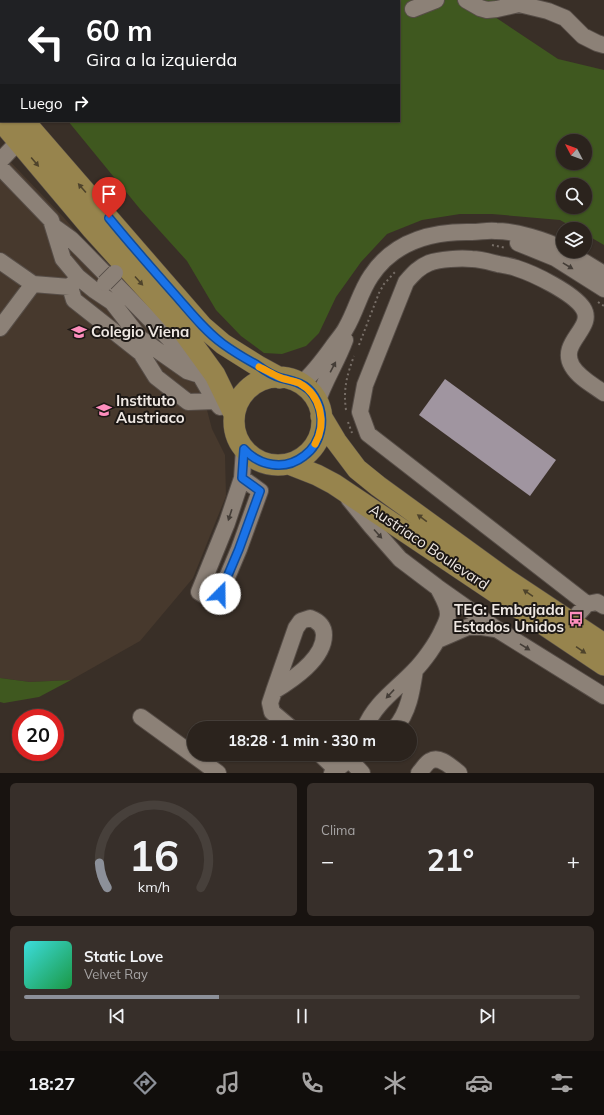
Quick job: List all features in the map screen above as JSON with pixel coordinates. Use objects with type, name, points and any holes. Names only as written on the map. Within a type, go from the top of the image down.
[{"type":"main road","points":[[3,122],[92,229],[178,324],[215,375],[234,418],[237,438],[244,449],[254,459],[263,463],[277,465],[289,464],[303,457],[314,446],[320,432],[319,409],[312,393],[294,380],[280,378],[266,379],[259,382],[248,390],[239,401],[234,418]]},
{"type":"main road","points":[[25,122],[202,326],[223,344],[280,378]]},
{"type":"main road","name":"Austriaco Boulevard","points":[[319,409],[336,441],[358,469],[378,486],[506,579],[604,644]]},
{"type":"main road","name":"Austriaco Boulevard","points":[[289,464],[317,475],[334,484],[604,665]]},
{"type":"street","points":[[413,9],[436,0]]},
{"type":"street","points":[[466,0],[480,8],[487,10],[519,4],[548,10],[565,18],[583,36],[604,45]]},
{"type":"street","points":[[0,162],[18,142]]},
{"type":"street","points":[[0,167],[51,220],[63,259],[74,282],[74,300],[141,353],[156,377],[188,402],[214,401]]},
{"type":"street","points":[[53,226],[71,239],[181,351],[200,375],[214,401],[234,418]]},
{"type":"street","points":[[92,229],[99,247],[115,266],[104,282]]},
{"type":"street","points":[[301,384],[321,363],[346,328],[371,275],[398,250],[414,241],[432,234],[462,231],[484,238],[509,240],[530,247],[555,258],[599,294]]},
{"type":"street","points":[[484,238],[498,231],[545,241],[556,246]]},
{"type":"street","points":[[578,258],[604,274]]},
{"type":"street","points":[[604,393],[579,375],[572,366],[568,355],[570,346],[586,322],[587,317],[584,309],[577,301],[557,287],[516,268],[472,259],[446,260],[430,262],[417,270],[406,282],[365,386],[360,412],[368,434],[582,609],[596,602],[604,606]]},
{"type":"street","points":[[0,261],[33,284],[104,282]]},
{"type":"street","points":[[104,282],[112,302],[140,338],[187,371],[200,375]]},
{"type":"street","points":[[2,318],[33,284]]},
{"type":"street","points":[[319,409],[323,387],[342,348],[346,337],[346,328]]},
{"type":"street","points":[[242,478],[260,491],[239,549],[220,594],[204,595],[199,592],[227,523],[242,478],[244,449]]},
{"type":"street","points":[[334,484],[354,504],[400,559],[498,630],[604,696]]},
{"type":"street","points":[[367,721],[386,699],[415,670],[438,640],[446,623],[448,612],[437,587]]},
{"type":"street","points":[[438,640],[468,627],[482,627],[498,630]]},
{"type":"street","points":[[400,721],[406,710],[415,670]]},
{"type":"street","points":[[274,691],[270,703],[272,712],[283,721]]},
{"type":"street","points":[[141,717],[218,773]]},
{"type":"street","points":[[419,773],[430,760],[436,759],[444,762],[458,773]]},
{"type":"street","points":[[326,761],[334,771],[346,761]]},
{"type":"street","points":[[357,761],[362,773]]},
{"type":"path","points":[[484,238],[510,250]]},
{"type":"path","points":[[346,415],[345,399],[348,371],[379,293],[384,284],[398,269]]},
{"type":"path","points":[[599,294],[604,306]]},
{"type":"path","points":[[348,421],[352,434]]},
{"type":"shaded area","name":"Instituto Austriaco","points":[[0,151],[65,219],[105,266],[202,391],[212,429],[225,455],[226,496],[193,578],[140,641],[71,680],[30,682],[0,678]]},
{"type":"green space","points":[[400,0],[498,0],[492,15],[558,59],[604,70],[604,245],[592,238],[592,222],[564,222],[560,220],[492,214],[460,214],[422,220],[387,234],[361,262],[336,297],[319,333],[306,346],[282,354],[264,353],[241,336],[216,310],[187,261],[140,209],[69,122],[400,122]]},
{"type":"green space","points":[[0,678],[30,682],[71,680],[39,697],[4,703],[0,702]]},
{"type":"building","points":[[445,379],[556,460],[530,496],[419,415]]},
{"type":"slow traffic","points":[[259,367],[280,378],[294,380],[301,384],[315,397],[321,416],[321,424],[318,439],[315,444]]},
{"type":"place","name":"Colegio Viena","points":[[79,332]]},
{"type":"place","name":"Instituto Austriaco","points":[[104,410]]},
{"type":"place","name":"TEG: Embajada Estados Unidos","points":[[576,619]]},
{"type":"route","points":[[109,218],[202,326],[223,344],[258,366],[280,378],[294,380],[301,384],[312,393],[319,407],[321,424],[318,439],[309,452],[296,461],[281,465],[267,464],[254,459],[244,449],[242,478],[260,491],[239,549],[220,594]]}]
